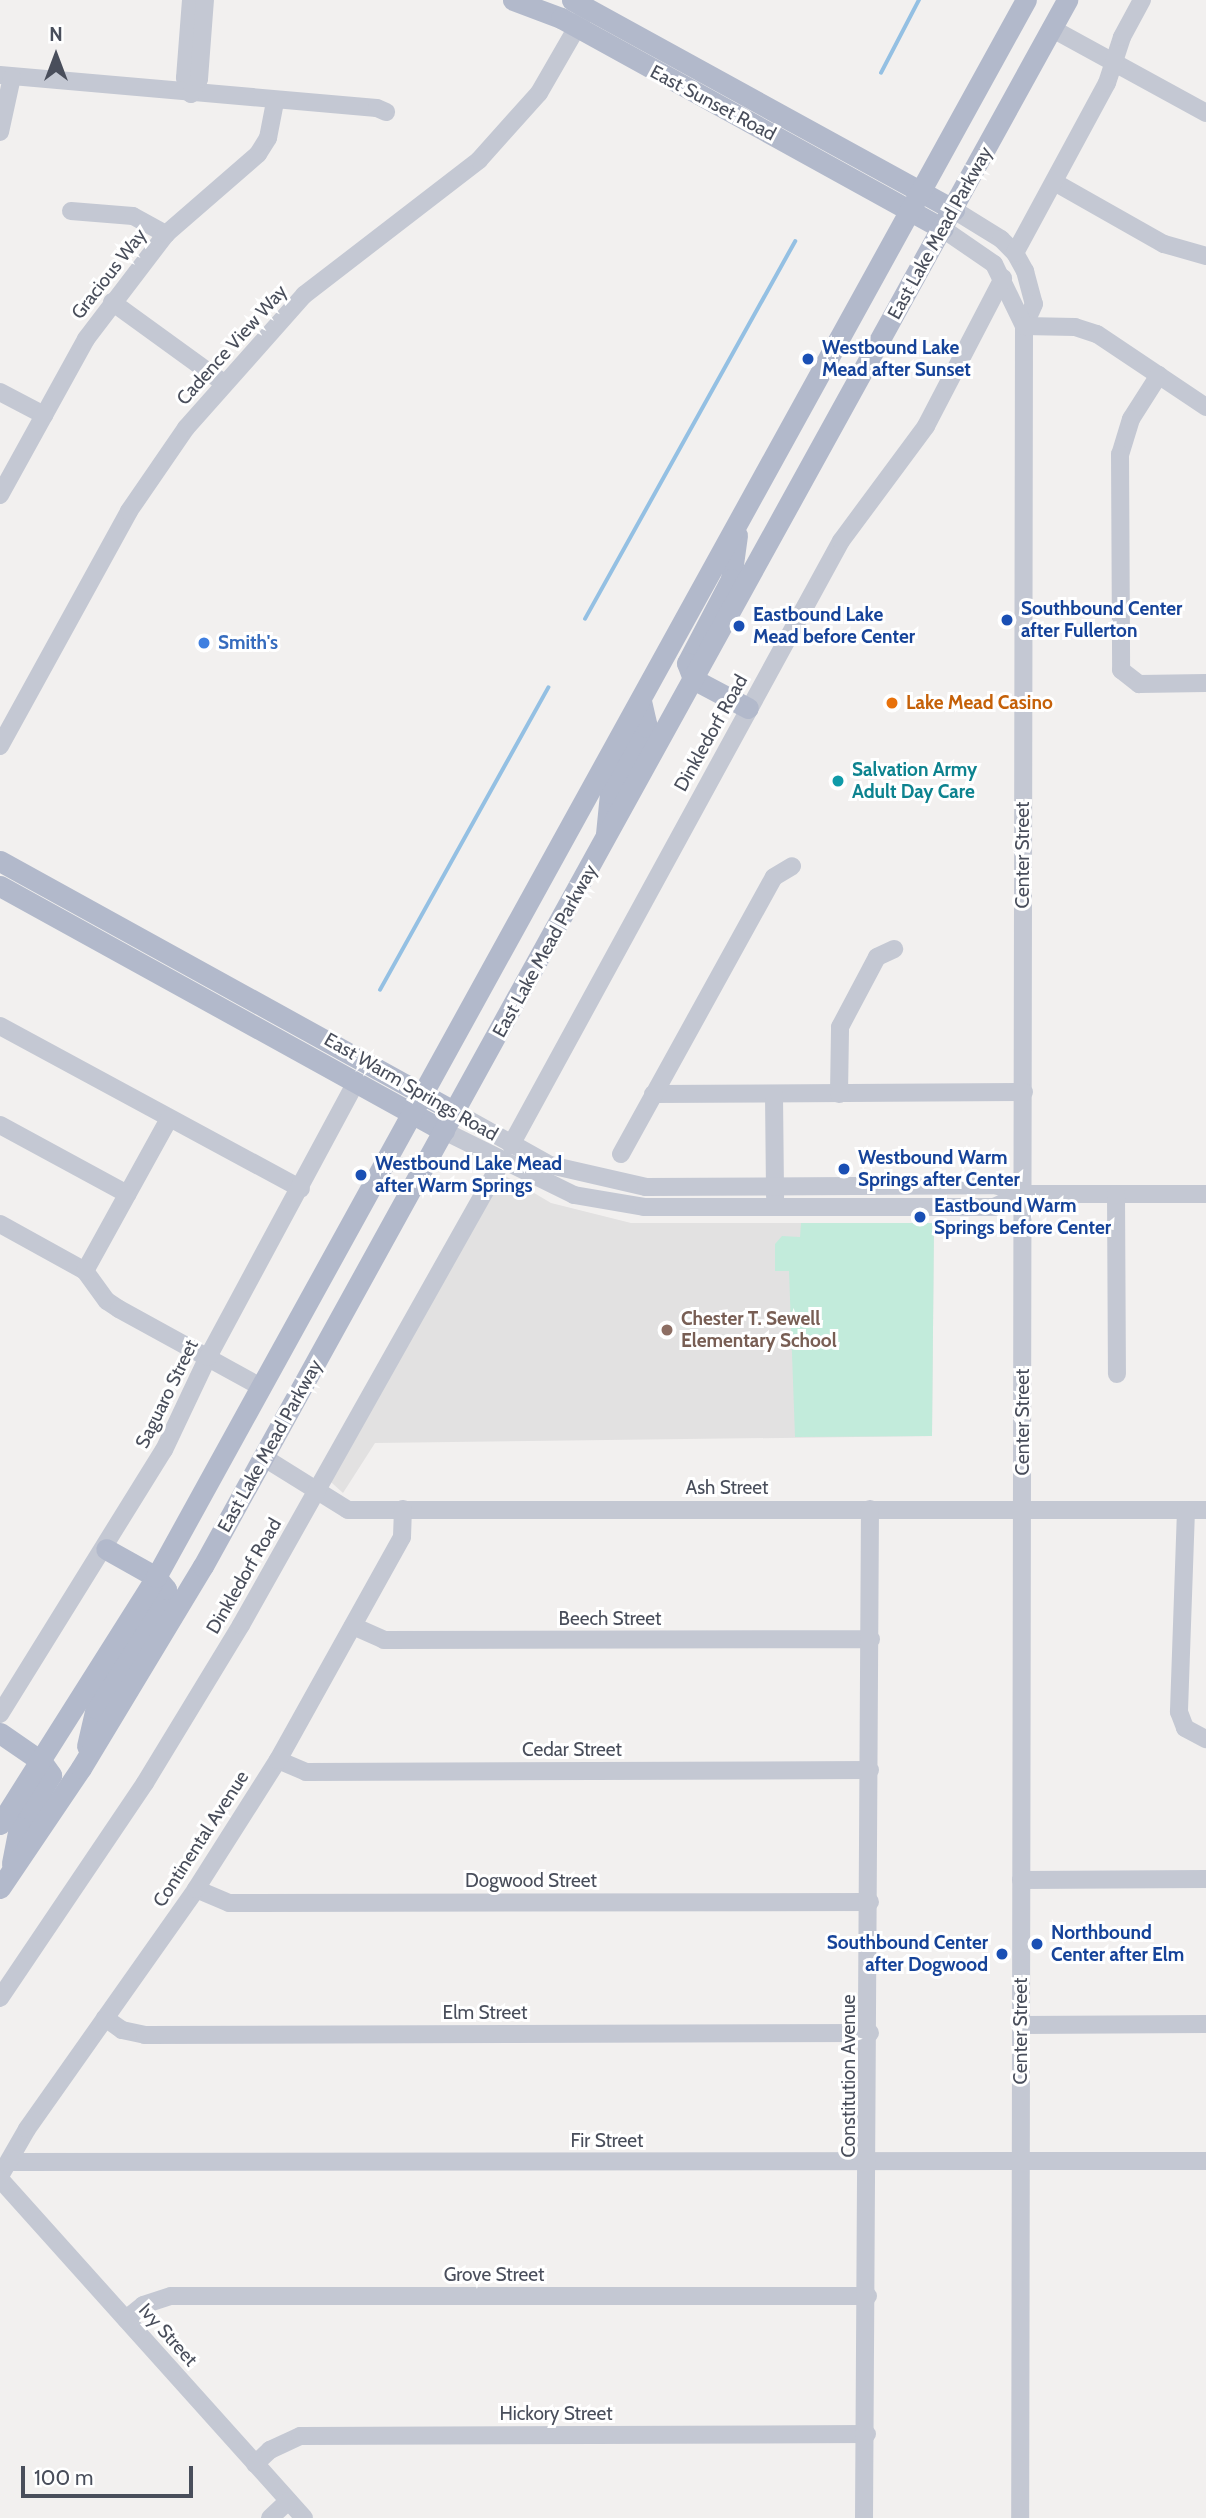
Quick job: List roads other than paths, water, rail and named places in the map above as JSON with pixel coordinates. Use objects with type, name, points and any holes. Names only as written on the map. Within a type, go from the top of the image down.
[{"type":"main road","name":"East Sunset Road","points":[[513,0],[576,28],[910,211]]},
{"type":"main road","name":"East Lake Mead Parkway","points":[[0,1824],[42,1762],[156,1577],[414,1114],[1026,0]]},
{"type":"main road","name":"East Lake Mead Parkway","points":[[5,1880],[81,1768],[264,1457],[954,210],[1067,0]]},
{"type":"main road","name":"East Sunset Road","points":[[584,3],[921,191]]},
{"type":"main road","name":"Center Street","points":[[921,191],[954,210]]},
{"type":"main road","name":"Center Street","points":[[910,211],[943,229]]},
{"type":"main road","points":[[738,523],[730,579],[687,663],[693,680],[748,708]]},
{"type":"main road","points":[[605,843],[610,793],[647,727],[641,700]]},
{"type":"main road","name":"East Warm Springs Road","points":[[0,860],[425,1094],[449,1122]]},
{"type":"main road","name":"East Warm Springs Road","points":[[0,886],[414,1114],[449,1122]]},
{"type":"main road","points":[[116,950],[128,930]]},
{"type":"main road","points":[[81,1768],[96,1708],[165,1597],[163,1582],[106,1549]]},
{"type":"main road","points":[[0,1733],[42,1762],[51,1775],[19,1827],[5,1880]]},
{"type":"street","points":[[191,0],[186,78],[191,94]]},
{"type":"street","points":[[191,94],[199,79],[205,0]]},
{"type":"street","points":[[1015,253],[1056,183],[1142,0]]},
{"type":"street","name":"Cadence View Way","points":[[0,746],[128,511],[223,383],[304,295],[479,160],[539,93],[576,28],[584,3]]},
{"type":"street","points":[[1051,29],[1115,60],[1206,113]]},
{"type":"street","points":[[0,132],[6,76],[377,108],[386,112]]},
{"type":"street","name":"Gracious Way","points":[[0,495],[112,302],[166,234],[258,153],[268,138],[275,101]]},
{"type":"street","points":[[1056,183],[1164,244],[1206,256]]},
{"type":"street","name":"Center Street","points":[[954,210],[1001,239],[1015,253],[1025,271],[1034,304],[1024,326]]},
{"type":"street","points":[[71,211],[133,216],[166,234]]},
{"type":"street","name":"Center Street","points":[[943,229],[994,264],[1024,326],[1020,2518]]},
{"type":"street","name":"Dinkledorf Road","points":[[511,1145],[841,541],[926,426],[1003,278]]},
{"type":"street","points":[[112,302],[223,383]]},
{"type":"street","points":[[1024,326],[1075,327],[1097,334],[1206,407]]},
{"type":"street","points":[[1160,375],[1131,419],[1120,454],[1125,675],[1139,684],[1206,683]]},
{"type":"street","points":[[0,392],[44,415]]},
{"type":"street","points":[[621,1154],[774,877],[792,866]]},
{"type":"street","points":[[839,1094],[840,1027],[877,957],[894,949]]},
{"type":"street","points":[[0,1026],[301,1189]]},
{"type":"street","name":"Saguaro Street","points":[[0,1714],[106,1549],[164,1450],[208,1357],[301,1189],[356,1082]]},
{"type":"street","points":[[653,1094],[1024,1092]]},
{"type":"street","points":[[774,1095],[775,1209]]},
{"type":"street","points":[[85,1271],[169,1119]]},
{"type":"street","name":"East Warm Springs Road","points":[[449,1122],[511,1145],[550,1165],[613,1183],[775,1187],[995,1185],[1023,1194],[1206,1194]]},
{"type":"street","name":"East Warm Springs Road","points":[[449,1122],[502,1161],[563,1191],[608,1203],[775,1209],[994,1207],[1023,1194]]},
{"type":"street","points":[[0,1125],[127,1194]]},
{"type":"street","name":"Dinkledorf Road","points":[[0,1998],[145,1783],[317,1491],[502,1161]]},
{"type":"street","points":[[1116,1194],[1117,1374]]},
{"type":"street","points":[[0,1224],[85,1271],[107,1301],[261,1387]]},
{"type":"street","name":"Ash Street","points":[[264,1457],[348,1510],[1022,1507],[1206,1510]]},
{"type":"street","name":"Continental Avenue","points":[[3,2172],[105,2018],[196,1889],[278,1760],[402,1536],[402,1509]]},
{"type":"street","name":"Constitution Avenue","points":[[864,2518],[870,2162],[870,1509]]},
{"type":"street","points":[[1186,1510],[1180,1712],[1185,1728],[1206,1739]]},
{"type":"street","name":"Beech Street","points":[[352,1626],[384,1640],[871,1639]]},
{"type":"street","name":"Cedar Street","points":[[278,1760],[306,1772],[870,1770]]},
{"type":"street","points":[[1021,1880],[1206,1879]]},
{"type":"street","name":"Dogwood Street","points":[[196,1889],[229,1903],[870,1902]]},
{"type":"street","name":"Elm Street","points":[[105,2018],[122,2030],[145,2035],[870,2033]]},
{"type":"street","points":[[1021,2025],[1206,2024]]},
{"type":"street","name":"Fir Street","points":[[3,2172],[1206,2161]]},
{"type":"street","name":"Ivy Street","points":[[3,2172],[127,2319],[304,2518]]},
{"type":"street","name":"Grove Street","points":[[127,2319],[143,2305],[171,2296],[868,2296]]},
{"type":"street","name":"Hickory Street","points":[[255,2463],[278,2445],[300,2436],[867,2434]]},
{"type":"street","points":[[270,2518],[288,2501]]},
{"type":"waterway","points":[[881,73],[919,0]]},
{"type":"waterway","points":[[585,619],[795,242]]},
{"type":"waterway","points":[[380,990],[548,688]]},
{"type":"place","name":"Westbound Lake Mead after Sunset","points":[[808,359]]},
{"type":"place","name":"Southbound Center after Fullerton","points":[[1007,620]]},
{"type":"place","name":"Eastbound Lake Mead before Center","points":[[739,626]]},
{"type":"place","name":"Smith's","points":[[204,643]]},
{"type":"place","name":"Lake Mead Casino","points":[[892,703]]},
{"type":"place","name":"Salvation Army Adult Day Care","points":[[838,781]]},
{"type":"place","name":"Westbound Warm Springs after Center","points":[[844,1169]]},
{"type":"place","name":"Westbound Lake Mead after Warm Springs","points":[[361,1175]]},
{"type":"place","name":"Eastbound Warm Springs before Center","points":[[920,1217]]},
{"type":"place","name":"Chester T. Sewell Elementary School","points":[[667,1330]]},
{"type":"place","name":"Northbound Center after Elm","points":[[1037,1944]]},
{"type":"place","name":"Southbound Center after Dogwood","points":[[1002,1954]]}]
